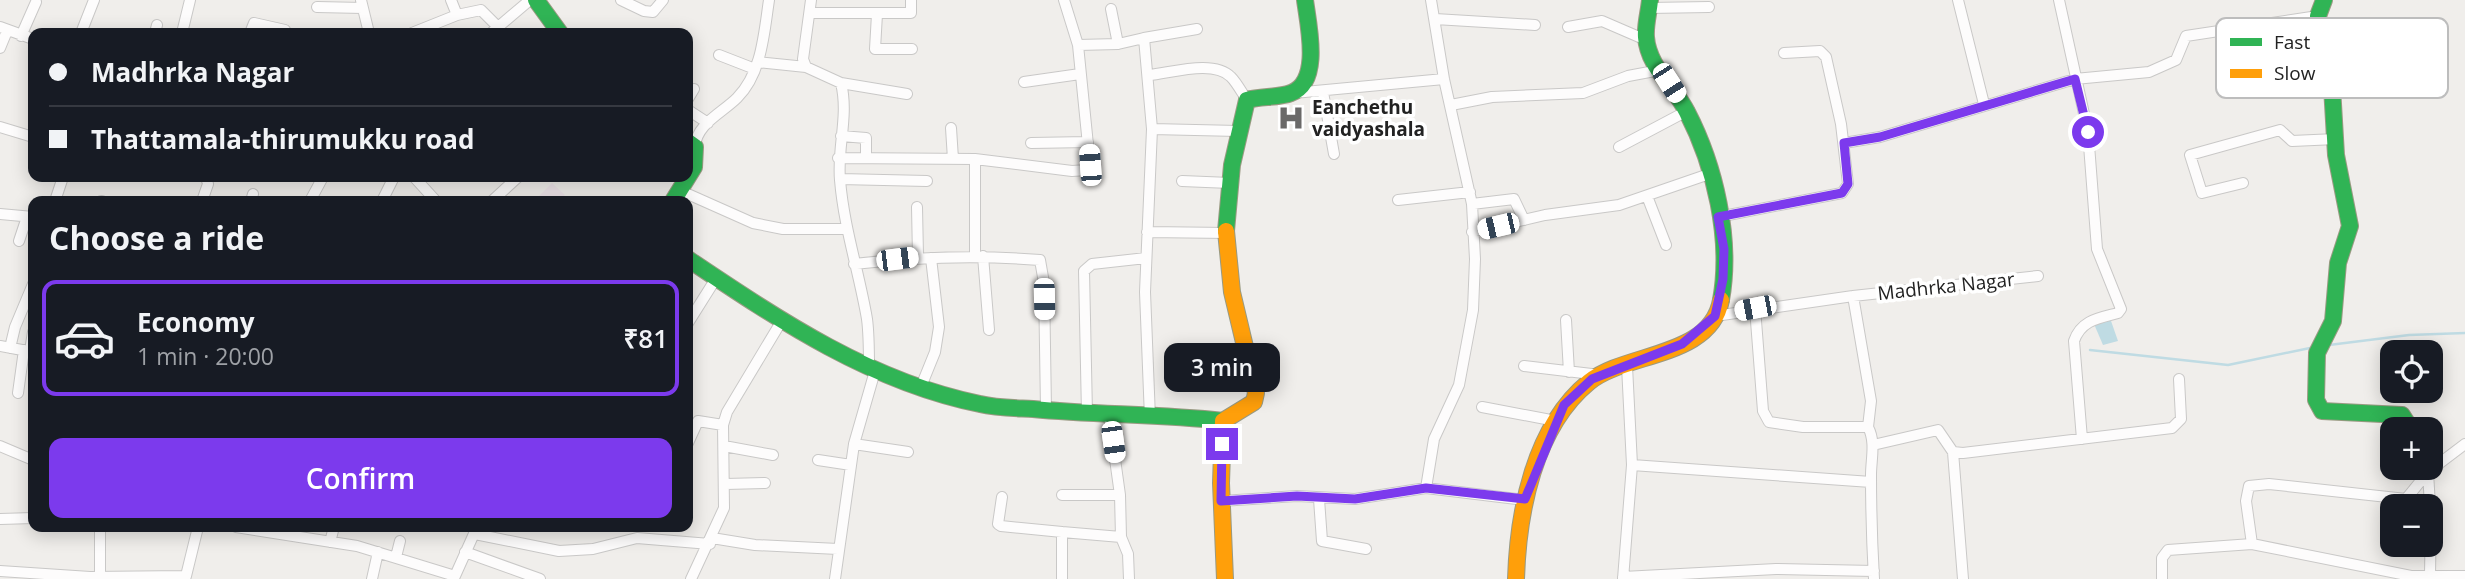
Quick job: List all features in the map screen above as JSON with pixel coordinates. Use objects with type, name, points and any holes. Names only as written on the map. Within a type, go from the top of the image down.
[{"type":"street","points":[[83,28],[94,0]]},
{"type":"street","points":[[183,28],[190,0]]},
{"type":"street","points":[[451,0],[457,15]]},
{"type":"street","points":[[497,28],[530,0]]},
{"type":"street","points":[[536,0],[553,28]]},
{"type":"street","points":[[621,0],[644,11],[653,12],[663,0]]},
{"type":"street","points":[[693,142],[698,133],[739,96],[757,66],[769,0]]},
{"type":"street","points":[[806,67],[803,59],[811,0]]},
{"type":"street","points":[[811,13],[911,13],[911,0]]},
{"type":"street","points":[[838,158],[975,159],[1079,172],[1087,170],[1090,165],[1078,46],[1064,0]]},
{"type":"street","points":[[1290,94],[1301,89],[1307,79],[1310,64],[1305,0]]},
{"type":"street","points":[[1426,488],[1434,439],[1459,385],[1473,310],[1471,198],[1444,79],[1431,0]]},
{"type":"street","points":[[1958,0],[1984,104]]},
{"type":"street","points":[[2059,0],[2088,132],[2097,249],[2121,309],[2118,313],[2090,320],[2078,330],[2074,341],[2081,439]]},
{"type":"street","points":[[2304,18],[2318,16],[2324,0]]},
{"type":"street","points":[[21,36],[36,2]]},
{"type":"street","points":[[317,7],[362,4],[368,28]]},
{"type":"street","points":[[1516,579],[1525,499],[1564,405],[1592,379],[1682,344],[1715,316],[1723,279],[1724,249],[1712,173],[1686,111],[1660,70],[1646,40],[1649,4],[1709,7]]},
{"type":"street","points":[[1111,9],[1118,44]]},
{"type":"street","points":[[424,28],[457,15],[481,10],[494,28]]},
{"type":"street","points":[[877,14],[875,49],[912,49]]},
{"type":"street","points":[[1435,19],[1535,24]]},
{"type":"street","points":[[1568,27],[1602,20],[1646,40]]},
{"type":"street","points":[[252,28],[254,23],[276,28]]},
{"type":"street","points":[[0,48],[4,29],[28,38]]},
{"type":"street","points":[[1078,46],[1118,44],[1196,29]]},
{"type":"street","points":[[1844,143],[1880,137],[2075,79],[2148,72],[2176,60],[2186,36],[2216,30]]},
{"type":"street","points":[[1144,38],[1152,129],[1146,258],[1150,418]]},
{"type":"street","points":[[1718,217],[1842,193],[1848,184],[1844,143],[1823,53],[1784,52]]},
{"type":"street","points":[[719,55],[757,66],[806,67],[841,83],[907,93]]},
{"type":"street","points":[[693,263],[781,322],[872,369],[920,389],[982,405],[1109,416],[1180,416],[1223,421],[1254,402],[1256,393],[1230,277],[1228,233],[1230,183],[1238,131],[1247,100],[1231,76],[1222,70],[1210,68],[1149,75]]},
{"type":"street","points":[[1451,104],[1492,97],[1583,93],[1628,76],[1660,70]]},
{"type":"street","points":[[1024,82],[1080,74]]},
{"type":"street","points":[[1247,100],[1261,95],[1323,92],[1444,79]]},
{"type":"street","points":[[835,579],[851,465],[872,369],[867,321],[846,229],[840,179],[838,158],[845,103],[841,83]]},
{"type":"street","points":[[1323,92],[1335,153]]},
{"type":"street","points":[[2333,98],[2336,155],[2350,226],[2338,263],[2333,320],[2317,353],[2316,400],[2322,411],[2403,417]]},
{"type":"street","points":[[1619,147],[1686,111]]},
{"type":"street","points":[[693,113],[708,123]]},
{"type":"street","points":[[0,127],[28,135]]},
{"type":"street","points":[[951,128],[953,159]]},
{"type":"street","points":[[1152,129],[1238,131]]},
{"type":"street","points":[[2243,183],[2202,192],[2190,155],[2280,130],[2292,141],[2336,139]]},
{"type":"street","points":[[841,136],[866,138],[866,158]]},
{"type":"street","points":[[1031,143],[1088,142]]},
{"type":"street","points":[[975,159],[979,256],[989,330]]},
{"type":"street","points":[[1472,232],[1524,220],[1619,205],[1712,173]]},
{"type":"street","points":[[840,179],[927,181]]},
{"type":"street","points":[[1182,181],[1230,183]]},
{"type":"street","points":[[419,182],[431,196]]},
{"type":"street","points":[[497,196],[513,182]]},
{"type":"street","points":[[1647,196],[1666,245]]},
{"type":"street","points":[[1398,200],[1514,199],[1524,220]]},
{"type":"street","points":[[693,202],[754,223],[783,229],[846,229]]},
{"type":"street","points":[[917,207],[918,256]]},
{"type":"street","points":[[1,217],[28,217]]},
{"type":"street","points":[[19,241],[28,221]]},
{"type":"street","points":[[1147,232],[1228,233]]},
{"type":"street","points":[[854,264],[918,256],[1041,260],[1044,283],[1046,410]]},
{"type":"street","points":[[920,389],[935,352],[939,327],[930,258]]},
{"type":"street","points":[[1087,414],[1084,271],[1092,264],[1146,258]]},
{"type":"street","name":"Madhrka Nagar","points":[[1715,316],[1755,308],[2038,276]]},
{"type":"street","points":[[693,315],[715,279]]},
{"type":"street","name":"Madhrka Nagar","points":[[1853,296],[1871,401],[1868,427],[1873,445],[1871,482],[1874,575]]},
{"type":"street","points":[[28,299],[5,347],[28,351]]},
{"type":"street","points":[[1755,308],[1763,411],[1769,422],[1803,427],[1868,427]]},
{"type":"street","points":[[1566,320],[1569,372]]},
{"type":"street","points":[[691,579],[696,564],[711,541],[724,508],[726,484],[723,425],[731,401],[781,322]]},
{"type":"street","points":[[18,393],[28,355]]},
{"type":"street","points":[[1524,366],[1603,375]]},
{"type":"street","points":[[1627,366],[1632,465],[1623,578],[1776,569],[1874,575]]},
{"type":"street","points":[[1953,452],[2149,433],[2175,427],[2181,419],[2179,379]]},
{"type":"street","points":[[1482,407],[1556,421]]},
{"type":"street","points":[[1109,416],[1120,495],[1121,537],[1128,554],[1129,579]]},
{"type":"street","points":[[693,432],[698,421],[723,425]]},
{"type":"street","points":[[1223,421],[1221,501],[1224,579]]},
{"type":"street","points":[[1873,445],[1938,430],[1953,452],[1962,579]]},
{"type":"street","points":[[855,444],[908,452]]},
{"type":"street","points":[[2443,459],[2465,444]]},
{"type":"street","points":[[0,446],[28,458]]},
{"type":"street","points":[[724,446],[774,454]]},
{"type":"street","points":[[818,460],[851,465]]},
{"type":"street","points":[[1632,465],[1871,482]]},
{"type":"street","points":[[2252,544],[2246,501],[2249,486],[2269,484],[2406,499],[2419,480]]},
{"type":"street","points":[[726,484],[765,483]]},
{"type":"street","points":[[1221,501],[1297,496],[1355,499],[1426,488],[1525,499]]},
{"type":"street","points":[[1062,495],[1120,495]]},
{"type":"street","points":[[1002,497],[998,524],[1062,533],[1121,537]]},
{"type":"street","points":[[1320,499],[1322,541],[1366,549]]},
{"type":"street","points":[[0,519],[28,518]]},
{"type":"street","points":[[100,532],[100,577]]},
{"type":"street","points":[[7,574],[186,577],[197,532]]},
{"type":"street","points":[[267,532],[378,552],[436,575],[457,578],[475,532]]},
{"type":"street","points":[[330,542],[333,532]]},
{"type":"street","points":[[484,532],[559,551],[593,549],[636,538],[838,549]]},
{"type":"street","points":[[1062,533],[1062,579]]},
{"type":"street","points":[[396,557],[400,541]]},
{"type":"street","points":[[2162,579],[2162,558],[2168,550],[2252,544],[2396,576],[2465,576]]},
{"type":"street","points":[[372,579],[378,552]]},
{"type":"street","points":[[466,552],[540,579]]},
{"type":"street","points":[[2430,557],[2430,575]]},
{"type":"shaded area","points":[[552,183],[565,195],[564,196],[539,196]]},
{"type":"water","points":[[2110,318],[2118,341],[2103,345],[2094,324]]},
{"type":"waterway","points":[[2329,345],[2409,335],[2465,333]]},
{"type":"waterway","points":[[2090,350],[2228,365],[2310,348]]},
{"type":"traffic: fast","points":[[536,0],[556,28]]},
{"type":"traffic: fast","points":[[1226,231],[1232,165],[1247,100],[1291,93],[1301,87],[1307,77],[1311,51],[1305,0]]},
{"type":"traffic: fast","points":[[1650,0],[1646,32],[1648,48],[1697,133],[1719,203],[1724,252],[1721,300]]},
{"type":"traffic: fast","points":[[2318,18],[2324,0]]},
{"type":"traffic: fast","points":[[2333,98],[2336,155],[2350,226],[2338,263],[2333,321],[2317,353],[2316,400],[2322,411],[2403,417]]},
{"type":"traffic: fast","points":[[693,146],[693,169]]},
{"type":"traffic: fast","points":[[676,196],[685,182]]},
{"type":"traffic: fast","points":[[693,262],[827,346],[901,381],[940,394],[999,407],[1223,421]]},
{"type":"traffic: slow","points":[[1225,579],[1221,483],[1223,421],[1254,402],[1256,393],[1232,292],[1226,231]]},
{"type":"traffic: slow","points":[[1516,579],[1525,499],[1533,472],[1542,446],[1570,401],[1589,382],[1605,372],[1685,344],[1701,333],[1714,319],[1721,300]]},
{"type":"place","name":"Eanchethu vaidyashala","points":[[1291,118]]},
{"type":"route","points":[[1222,444],[1221,501],[1297,496],[1355,499],[1426,488],[1525,499],[1564,405],[1592,379],[1682,344],[1715,316],[1720,306],[1724,249],[1718,217],[1842,193],[1848,184],[1844,143],[1880,137],[2075,79],[2088,132]]}]
